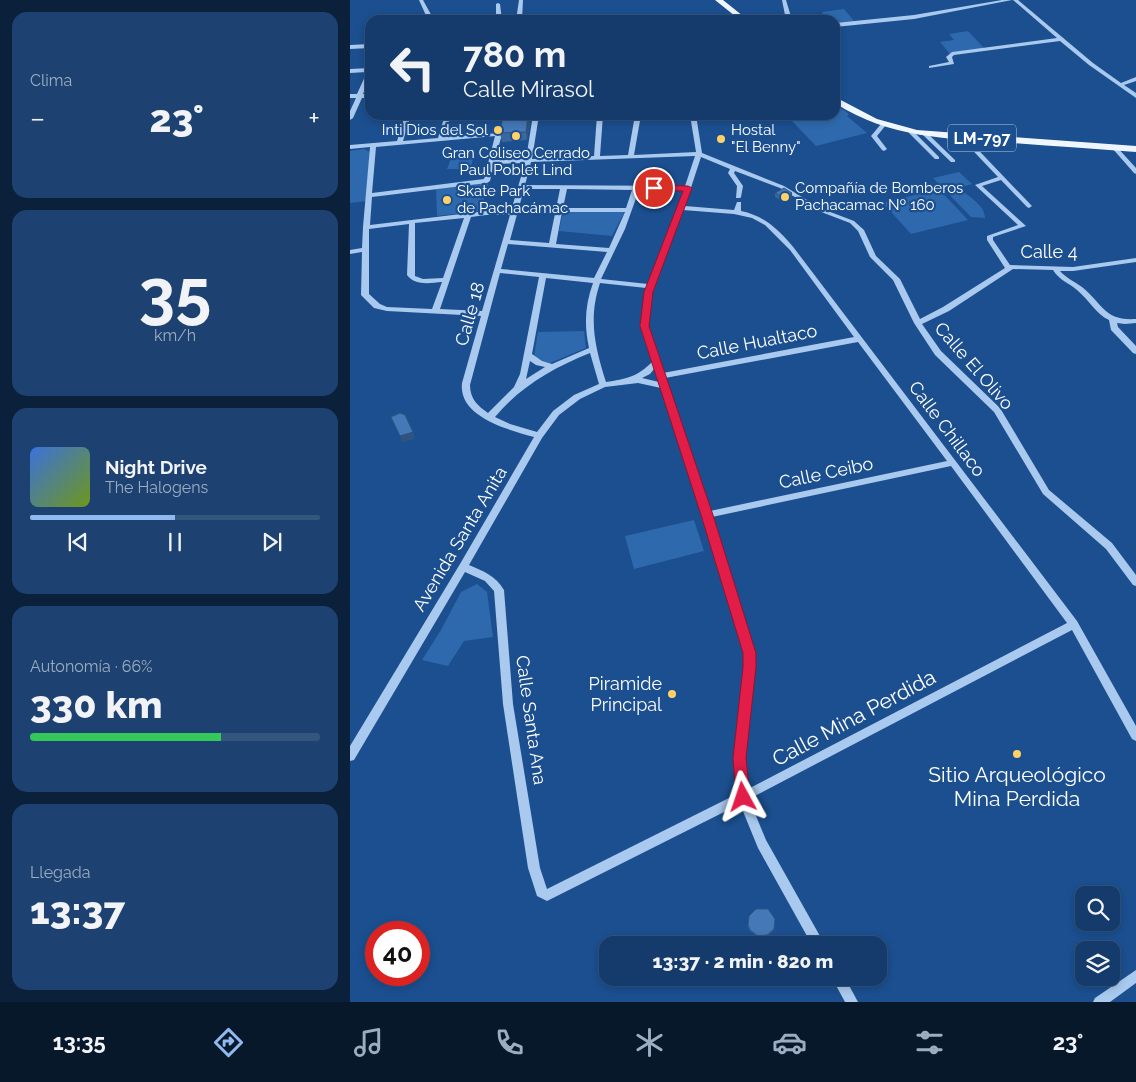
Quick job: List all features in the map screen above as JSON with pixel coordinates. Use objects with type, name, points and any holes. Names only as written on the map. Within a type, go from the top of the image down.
[{"type":"main road","points":[[714,0],[733,15]]},
{"type":"main road","points":[[719,0],[738,15]]},
{"type":"main road","name":"LM-797","points":[[840,103],[856,114],[883,125],[911,132],[1133,148]]},
{"type":"street","points":[[421,0],[428,15]]},
{"type":"street","points":[[520,15],[521,0]]},
{"type":"street","points":[[784,0],[788,15]]},
{"type":"street","points":[[840,24],[914,17],[1010,0]]},
{"type":"street","points":[[1015,0],[1062,40],[1136,96]]},
{"type":"street","points":[[498,4],[499,15]]},
{"type":"street","points":[[931,67],[952,63],[949,56],[952,54],[1062,40]]},
{"type":"street","points":[[350,47],[365,46]]},
{"type":"street","points":[[350,71],[365,71]]},
{"type":"street","points":[[1120,85],[1136,79]]},
{"type":"street","points":[[350,118],[365,82]]},
{"type":"street","points":[[350,96],[365,96]]},
{"type":"street","points":[[400,142],[407,120]]},
{"type":"street","points":[[441,138],[446,120]]},
{"type":"street","points":[[529,160],[535,120]]},
{"type":"street","points":[[597,158],[600,120]]},
{"type":"street","points":[[631,156],[637,120]]},
{"type":"street","points":[[694,120],[699,154],[681,208],[650,286],[644,326],[707,515],[750,653],[740,758],[743,797],[762,844],[814,936]]},
{"type":"street","points":[[883,125],[874,136],[884,149]]},
{"type":"street","points":[[911,132],[937,158]]},
{"type":"street","points":[[350,147],[498,133],[487,180],[370,195]]},
{"type":"street","points":[[925,134],[953,161]]},
{"type":"street","points":[[962,136],[1029,206]]},
{"type":"street","points":[[373,145],[366,227],[365,295],[377,306],[387,309],[486,314]]},
{"type":"street","points":[[1114,148],[1136,172]]},
{"type":"street","points":[[491,162],[699,154]]},
{"type":"street","name":"Calle El Olivo","points":[[699,154],[791,192],[818,209],[845,218],[857,225],[873,257],[896,279],[918,323],[938,353],[997,410],[1046,492],[1109,546],[1136,582]]},
{"type":"street","name":"Calle 18","points":[[529,160],[468,375],[466,390],[470,401],[489,418],[539,436]]},
{"type":"street","points":[[734,167],[731,173],[740,186],[737,213]]},
{"type":"street","points":[[1002,178],[978,185],[1023,226],[990,236],[990,240],[1009,268]]},
{"type":"street","points":[[522,187],[688,188]]},
{"type":"street","points":[[552,246],[564,187]]},
{"type":"street","points":[[603,385],[593,349],[589,314],[596,281],[612,250],[636,188]]},
{"type":"street","name":"Calle Chillaco","points":[[681,208],[737,213],[763,222],[781,237],[1074,624],[1136,736]]},
{"type":"street","points":[[559,210],[629,210]]},
{"type":"street","points":[[366,227],[468,215],[515,213]]},
{"type":"street","points":[[435,312],[468,215]]},
{"type":"street","points":[[412,222],[411,275],[413,278],[422,280],[445,280]]},
{"type":"street","points":[[506,242],[612,250]]},
{"type":"street","points":[[350,252],[365,250]]},
{"type":"street","name":"Calle 4","points":[[918,323],[946,309],[1009,268],[1026,266],[1073,269],[1136,260]]},
{"type":"street","points":[[1054,269],[1062,279],[1078,287],[1098,309],[1112,320],[1119,323],[1136,322]]},
{"type":"street","points":[[497,271],[650,286]]},
{"type":"street","points":[[518,388],[524,374],[543,276]]},
{"type":"street","points":[[1112,320],[1114,328],[1136,351]]},
{"type":"street","name":"Calle Hualtaco","points":[[660,376],[859,339]]},
{"type":"street","points":[[489,418],[502,402],[518,388],[552,366],[593,349]]},
{"type":"street","points":[[528,354],[538,362],[552,366]]},
{"type":"street","name":"Avenida Santa Anita","points":[[632,380],[647,372],[656,363]]},
{"type":"street","name":"Avenida Santa Anita","points":[[350,756],[464,567],[539,436],[556,414],[566,404],[603,385],[632,380],[650,381],[664,386]]},
{"type":"street","name":"Calle Ceibo","points":[[707,515],[951,463]]},
{"type":"street","name":"Calle Santa Ana","points":[[464,567],[489,578],[496,584],[499,590],[508,704],[534,868],[543,895]]},
{"type":"street","name":"Calle Mina Perdida","points":[[543,895],[547,895],[743,797],[1074,624]]},
{"type":"street","points":[[1099,1002],[1136,976]]},
{"type":"street","points":[[843,986],[852,1002]]},
{"type":"shaded area","points":[[844,9],[854,21],[840,22],[840,15],[824,15],[822,12]]},
{"type":"shaded area","points":[[968,31],[985,49],[950,54],[940,42],[954,40],[949,34]]},
{"type":"shaded area","points":[[840,108],[849,114],[847,116],[867,133],[816,146],[792,121],[840,120]]},
{"type":"shaded area","points":[[364,149],[370,152],[366,201],[350,203],[350,151]]},
{"type":"shaded area","points":[[453,153],[475,153],[470,169],[447,169]]},
{"type":"shaded area","points":[[959,172],[972,184],[959,188],[979,205],[985,218],[971,217],[933,178]]},
{"type":"shaded area","points":[[488,184],[481,211],[437,216],[436,189]]},
{"type":"shaded area","points":[[939,189],[968,220],[911,234],[883,203]]},
{"type":"shaded area","points":[[622,211],[624,213],[612,236],[559,231],[563,212]]},
{"type":"shaded area","points":[[584,331],[586,348],[550,363],[541,362],[534,356],[538,332]]},
{"type":"shaded area","points":[[694,520],[704,551],[634,569],[625,536]]},
{"type":"shaded area","points":[[477,584],[487,592],[493,637],[464,641],[448,666],[422,660],[441,630],[461,592]]},
{"type":"building","points":[[502,120],[527,120],[526,132],[500,133]]},
{"type":"building","points":[[784,188],[792,193],[784,198],[775,193]]},
{"type":"building","points":[[400,413],[405,415],[413,432],[400,436],[391,417]]},
{"type":"building","points":[[756,909],[768,909],[775,919],[774,929],[767,935],[758,936],[750,930],[748,925],[749,916]]},
{"type":"place","name":"Inti Dios del Sol","points":[[498,130]]},
{"type":"place","name":"Gran Coliseo Cerrado Paul Poblet Lind","points":[[516,136]]},
{"type":"place","name":"Hostal \"El Benny\"","points":[[721,139]]},
{"type":"place","name":"Compañía de Bomberos Pachacamac Nº 160","points":[[785,197]]},
{"type":"place","name":"Skate Park de Pachacámac","points":[[447,200]]},
{"type":"place","name":"Piramide Principal","points":[[672,694]]},
{"type":"place","name":"Sitio Arqueológico Mina Perdida","points":[[1017,754]]},
{"type":"route","points":[[654,188],[688,188],[648,292],[644,326],[707,515],[750,653],[740,758],[743,797]]}]
